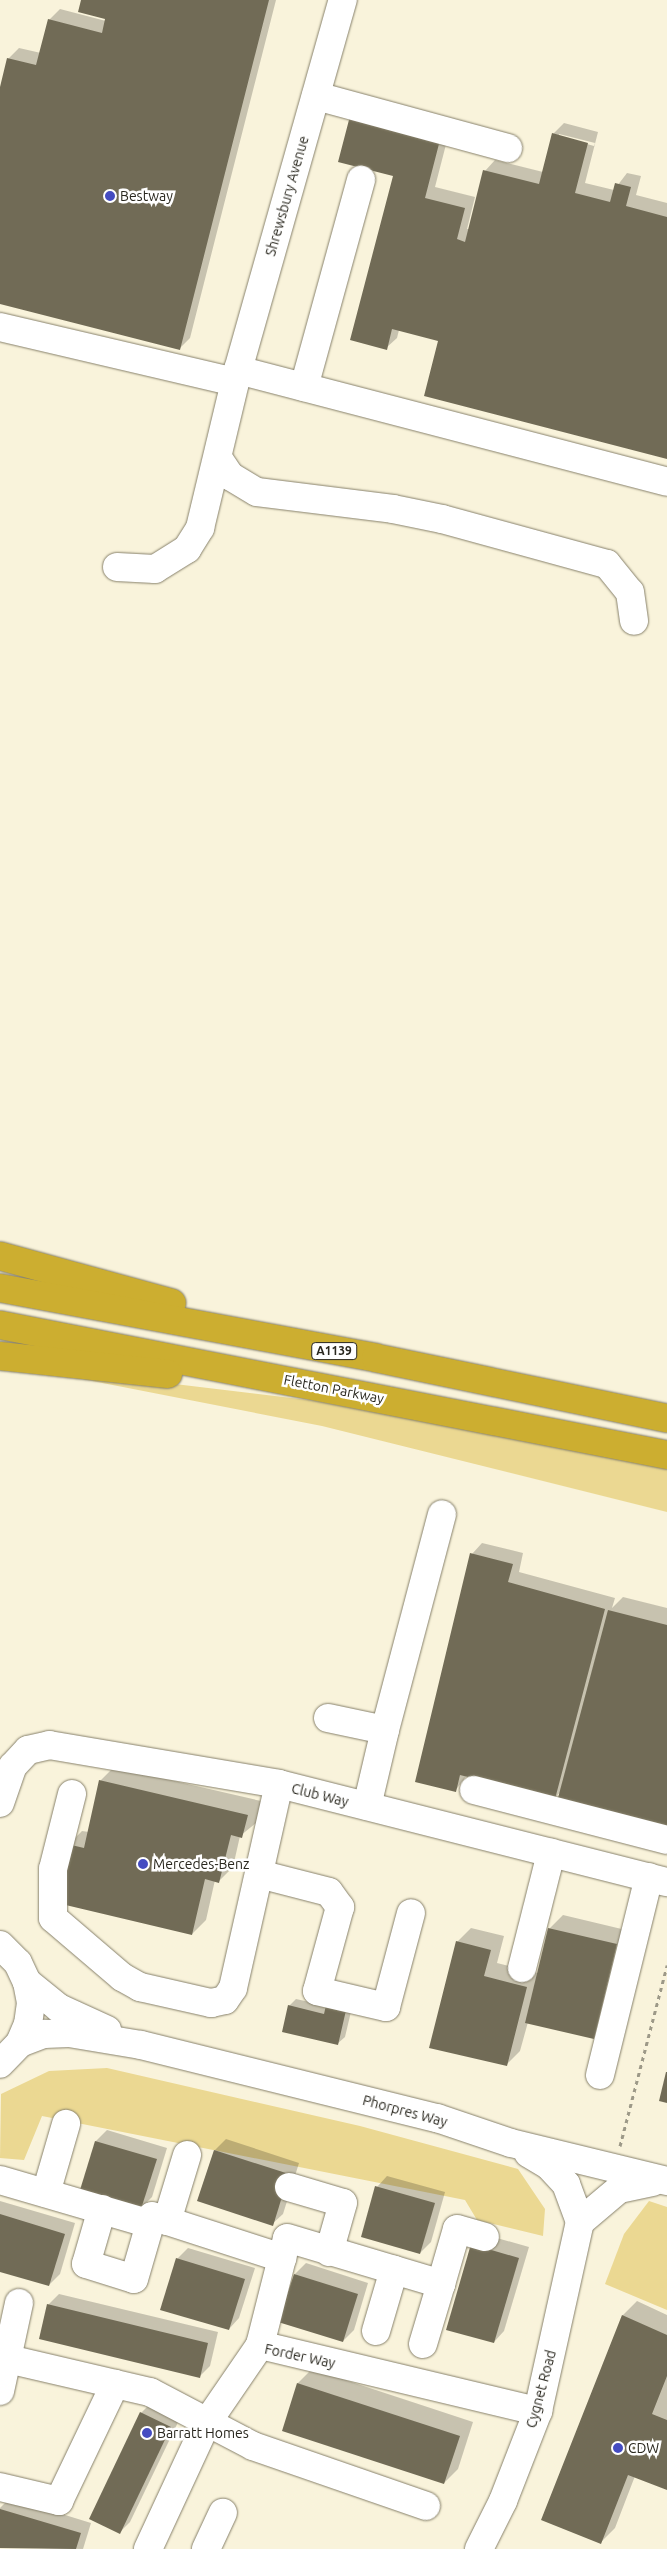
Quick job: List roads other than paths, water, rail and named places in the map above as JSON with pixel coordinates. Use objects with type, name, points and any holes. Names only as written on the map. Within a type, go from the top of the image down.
[{"type":"highway","points":[[0,1256],[376,1358]]},
{"type":"highway","name":"A1139","points":[[0,1288],[376,1358],[667,1418]]},
{"type":"highway","name":"Fletton Parkway","points":[[0,1325],[667,1455]]},
{"type":"highway","points":[[0,1356],[371,1396]]},
{"type":"street","name":"Shrewsbury Avenue","points":[[117,567],[155,569],[188,548],[200,528],[235,382],[343,0]]},
{"type":"street","points":[[316,96],[508,148]]},
{"type":"street","points":[[304,387],[361,180]]},
{"type":"street","points":[[0,327],[235,382],[304,387],[667,482]]},
{"type":"street","points":[[218,458],[230,476],[257,492],[393,509],[442,518],[607,564],[630,592],[634,621]]},
{"type":"street","points":[[367,1806],[442,1514]]},
{"type":"street","points":[[328,1718],[385,1730]]},
{"type":"street","name":"Club Way","points":[[0,1803],[13,1766],[28,1750],[49,1745],[278,1784],[658,1880]]},
{"type":"street","points":[[72,1794],[52,1869],[53,1918],[122,1977],[140,1987],[211,2003],[225,2000],[233,1988],[278,1784]]},
{"type":"street","points":[[474,1790],[667,1840]]},
{"type":"street","points":[[522,1968],[551,1853]]},
{"type":"street","points":[[259,1874],[329,1892],[340,1907],[317,1991],[386,2007],[411,1913]]},
{"type":"street","points":[[600,2075],[658,1880]]},
{"type":"street","points":[[0,2064],[20,2043],[28,2024],[31,2003],[27,1982],[18,1963],[1,1944]]},
{"type":"street","name":"Phorpres Way","points":[[27,1982],[59,2008],[141,2045]]},
{"type":"street","name":"Phorpres Way","points":[[20,2043],[44,2034],[69,2033],[141,2045],[438,2118],[511,2143],[664,2179]]},
{"type":"street","points":[[438,2118],[484,2123],[617,2157],[664,2179]]},
{"type":"street","points":[[46,2193],[66,2124]]},
{"type":"street","points":[[511,2143],[548,2165],[566,2184],[580,2222],[619,2189],[664,2179]]},
{"type":"street","points":[[102,2210],[86,2264],[134,2278],[187,2155]]},
{"type":"street","points":[[0,2180],[102,2210],[159,2222],[282,2258]]},
{"type":"street","points":[[289,2187],[343,2203],[329,2252]]},
{"type":"street","name":"Cygnet Road","points":[[479,2549],[503,2502],[538,2411],[580,2222]]},
{"type":"street","points":[[423,2344],[457,2229],[486,2237]]},
{"type":"street","points":[[260,2346],[287,2238],[441,2284]]},
{"type":"street","points":[[376,2330],[394,2270]]},
{"type":"street","points":[[0,2390],[19,2303]]},
{"type":"street","name":"Forder Way","points":[[148,2549],[206,2424],[260,2346],[538,2411]]},
{"type":"street","points":[[8,2359],[150,2392],[206,2424],[253,2446],[426,2506]]},
{"type":"street","points":[[0,2487],[59,2501],[115,2384]]},
{"type":"street","points":[[206,2549],[222,2513]]},
{"type":"place","name":"Bestway","points":[[110,196]]},
{"type":"place","name":"Mercedes-Benz","points":[[143,1864]]},
{"type":"place","name":"Barratt Homes","points":[[147,2433]]},
{"type":"place","name":"CDW","points":[[618,2448]]}]
